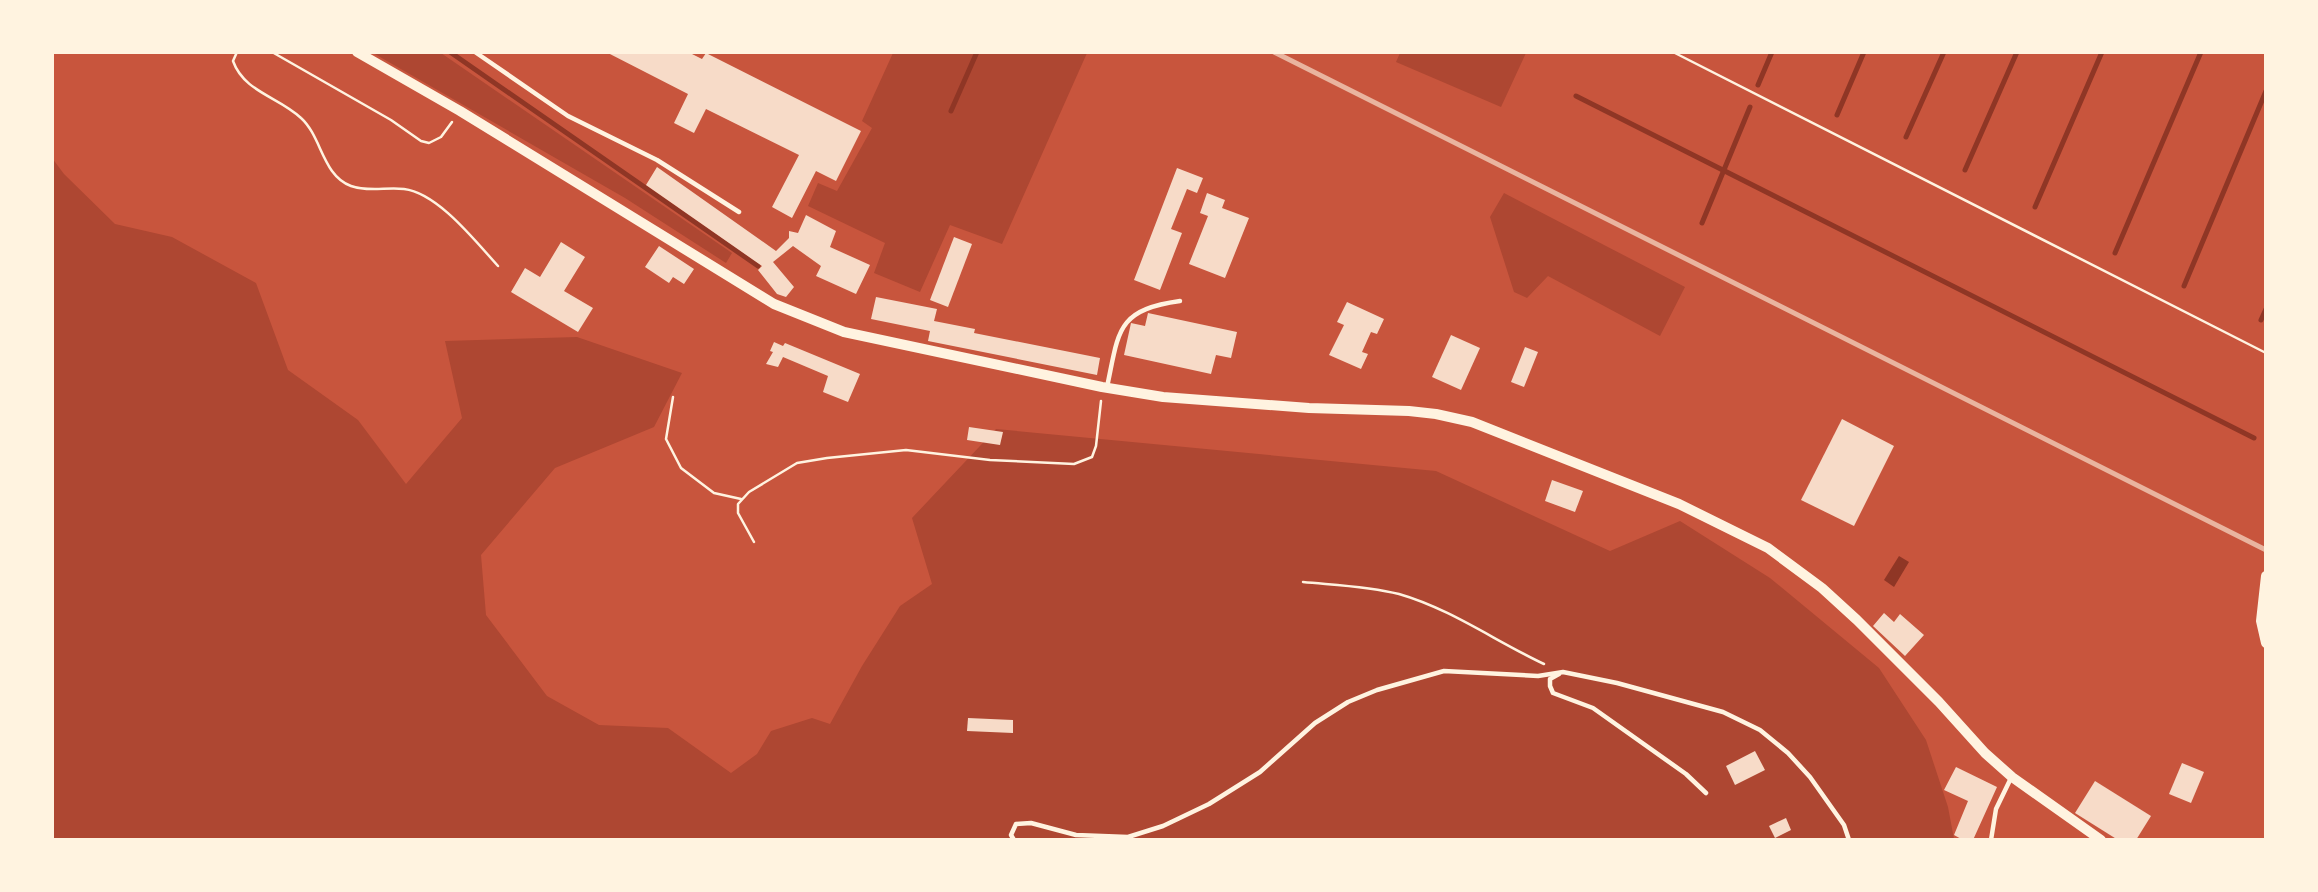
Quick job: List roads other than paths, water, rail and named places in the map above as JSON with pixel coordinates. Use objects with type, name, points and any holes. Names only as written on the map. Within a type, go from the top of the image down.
[{"type":"main road","points":[[357,52],[460,111],[774,304],[814,321],[862,337],[1105,388],[1211,402],[1383,409],[1436,414],[1472,422],[1679,504],[1768,548],[1822,588],[2012,777],[2101,839]]},
{"type":"main road","points":[[2266,576],[2261,621],[2266,643]]},
{"type":"lane","points":[[475,52],[568,116],[657,160],[739,212]]},
{"type":"lane","points":[[1105,388],[1117,341],[1133,314],[1144,308],[1180,300]]},
{"type":"lane","points":[[1014,839],[1011,835],[1016,824],[1031,823],[1076,835],[1128,837],[1163,827],[1209,804],[1260,772],[1315,723],[1348,702],[1377,690],[1444,671],[1538,676],[1563,672],[1617,683],[1723,712],[1760,730],[1788,753],[1810,777],[1844,825],[1849,839]]},
{"type":"lane","points":[[1563,672],[1550,679],[1553,693],[1593,708],[1686,774],[1706,793]]},
{"type":"lane","points":[[1991,839],[1997,809],[2012,777]]},
{"type":"waterway","points":[[450,52],[758,266]]},
{"type":"waterway","points":[[951,111],[977,52]]},
{"type":"waterway","points":[[1758,85],[1772,52]]},
{"type":"waterway","points":[[1837,115],[1864,52]]},
{"type":"waterway","points":[[1906,137],[1944,52]]},
{"type":"waterway","points":[[1965,170],[2017,52]]},
{"type":"waterway","points":[[2035,207],[2102,52]]},
{"type":"waterway","points":[[2115,253],[2201,52]]},
{"type":"waterway","points":[[2184,286],[2266,91]]},
{"type":"waterway","points":[[1576,96],[2254,438]]},
{"type":"waterway","points":[[1702,223],[1750,107]]},
{"type":"waterway","points":[[2261,320],[2266,309]]},
{"type":"railway","points":[[1274,52],[2266,550]]}]
